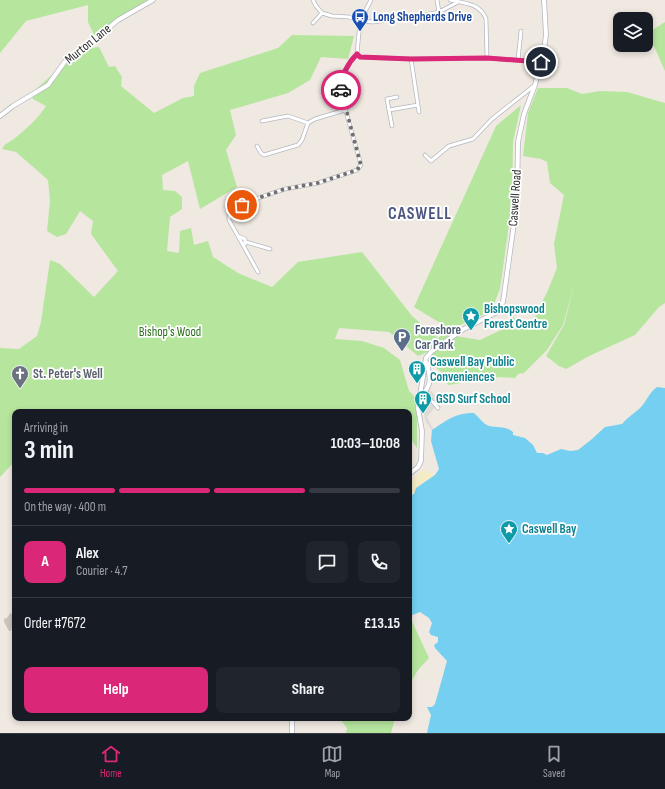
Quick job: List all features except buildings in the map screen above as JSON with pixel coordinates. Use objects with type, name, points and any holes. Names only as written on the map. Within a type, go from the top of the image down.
[{"type":"main road","name":"Murton Lane","points":[[0,116],[13,106],[48,85],[66,60],[91,43],[118,20],[153,0]]},
{"type":"main road","name":"Caswell Road","points":[[426,358],[432,351],[462,330],[497,312],[503,302],[517,202],[518,142],[524,114],[535,85],[546,35],[544,0]]},
{"type":"main road","points":[[419,401],[430,381],[426,358]]},
{"type":"main road","points":[[412,472],[418,467],[422,457],[422,431],[418,410],[426,358]]},
{"type":"main road","points":[[292,721],[292,733]]},
{"type":"street","points":[[313,0],[322,13],[332,16],[354,18],[360,21],[373,22],[439,12],[458,2]]},
{"type":"street","points":[[258,272],[229,220],[229,216],[242,205],[261,197],[285,189],[318,183],[357,170],[361,165],[345,110],[340,83],[351,60],[357,54],[360,21],[371,0]]},
{"type":"street","points":[[437,0],[439,12]]},
{"type":"street","points":[[450,0],[474,6],[479,8],[485,14],[487,58]]},
{"type":"street","points":[[313,23],[322,13]]},
{"type":"street","points":[[518,60],[521,31]]},
{"type":"street","points":[[357,54],[360,57],[411,59],[487,58],[541,62]]},
{"type":"street","points":[[411,59],[419,112]]},
{"type":"street","points":[[425,155],[431,160],[448,146],[473,139],[492,119],[535,85]]},
{"type":"street","points":[[383,100],[397,97]]},
{"type":"street","points":[[387,99],[392,126]]},
{"type":"street","points":[[389,110],[418,105]]},
{"type":"street","points":[[257,146],[264,155],[296,146],[302,140],[308,123],[315,119],[345,110]]},
{"type":"street","points":[[262,121],[288,116],[308,123]]},
{"type":"street","points":[[238,236],[242,236],[246,242],[270,249]]},
{"type":"street","points":[[243,247],[246,242]]},
{"type":"street","points":[[423,394],[438,408]]},
{"type":"green space","points":[[0,0],[149,0],[116,19],[95,37],[88,22],[88,5],[26,21],[0,53]]},
{"type":"green space","points":[[665,22],[665,71],[653,44],[653,30]]},
{"type":"green space","name":"Bishop's Wood","points":[[292,35],[354,36],[348,59],[321,57],[310,80],[288,93],[230,110],[236,135],[226,150],[237,187],[200,209],[188,161],[162,175],[163,190],[175,191],[182,197],[182,209],[170,217],[167,251],[179,253],[180,231],[191,228],[194,245],[208,241],[213,257],[238,273],[272,287],[298,262],[362,252],[412,316],[438,338],[450,329],[414,307],[496,126],[521,105],[513,142],[512,203],[500,289],[491,311],[456,327],[455,336],[480,340],[505,328],[510,315],[522,323],[533,321],[557,268],[554,244],[564,195],[550,183],[547,162],[541,159],[523,156],[528,113],[538,88],[567,88],[582,94],[600,91],[627,92],[665,103],[665,303],[659,307],[635,335],[589,356],[566,369],[559,366],[546,356],[564,325],[575,282],[563,325],[547,350],[524,373],[518,374],[515,378],[499,377],[448,385],[441,372],[435,367],[435,360],[430,351],[418,356],[389,332],[339,328],[335,339],[362,341],[384,348],[400,360],[409,391],[415,397],[417,408],[417,448],[412,440],[412,409],[12,409],[12,464],[0,477],[0,348],[19,349],[37,336],[41,322],[50,260],[60,264],[94,297],[118,271],[91,234],[93,221],[80,211],[66,234],[57,237],[47,231],[50,201],[48,180],[16,152],[2,149],[31,124],[46,106],[33,99],[31,94],[73,58],[92,48],[99,47],[109,67],[115,66],[122,77],[121,86],[154,113],[183,98],[194,96],[194,86],[200,73],[278,48]]},
{"type":"green space","points":[[412,621],[429,658],[418,670],[412,680]]},
{"type":"green space","points":[[341,721],[394,721],[391,733],[346,733],[347,728]]},
{"type":"sand","points":[[424,470],[435,475],[417,488],[412,495],[412,480]]},
{"type":"shaded area","points":[[429,390],[446,403],[438,404],[427,417],[435,432],[433,433],[425,420],[422,402]]},
{"type":"water","points":[[657,387],[665,388],[665,733],[427,733],[431,715],[427,707],[432,707],[435,704],[447,661],[435,648],[434,645],[438,642],[438,637],[431,635],[429,632],[432,623],[429,618],[420,612],[412,615],[412,495],[414,494],[416,488],[435,475],[439,469],[431,441],[432,430],[456,416],[474,413],[489,426],[510,430],[513,432],[513,435],[525,438],[533,445],[537,453],[547,455],[561,449],[570,451],[578,450],[605,427],[622,424],[641,407]]},
{"type":"way so far","points":[[242,205],[285,189],[318,183],[357,170],[361,165],[343,104],[341,90]]},
{"type":"place","name":"Long Shepherds Drive","points":[[360,32]]},
{"type":"place","name":"Bishopswood Forest Centre","points":[[471,331]]},
{"type":"place","name":"Foreshore Car Park","points":[[402,352]]},
{"type":"place","name":"Caswell Bay Public Conveniences","points":[[417,384]]},
{"type":"place","name":"St. Peter's Well","points":[[20,389]]},
{"type":"place","name":"GSD Surf School","points":[[423,414]]},
{"type":"place","name":"Caswell Bay","points":[[509,544]]},
{"type":"district","name":"CASWELL","points":[[420,214]]},
{"type":"route","points":[[341,90],[340,83],[351,60],[357,54],[360,57],[411,59],[487,58],[541,62]]}]
